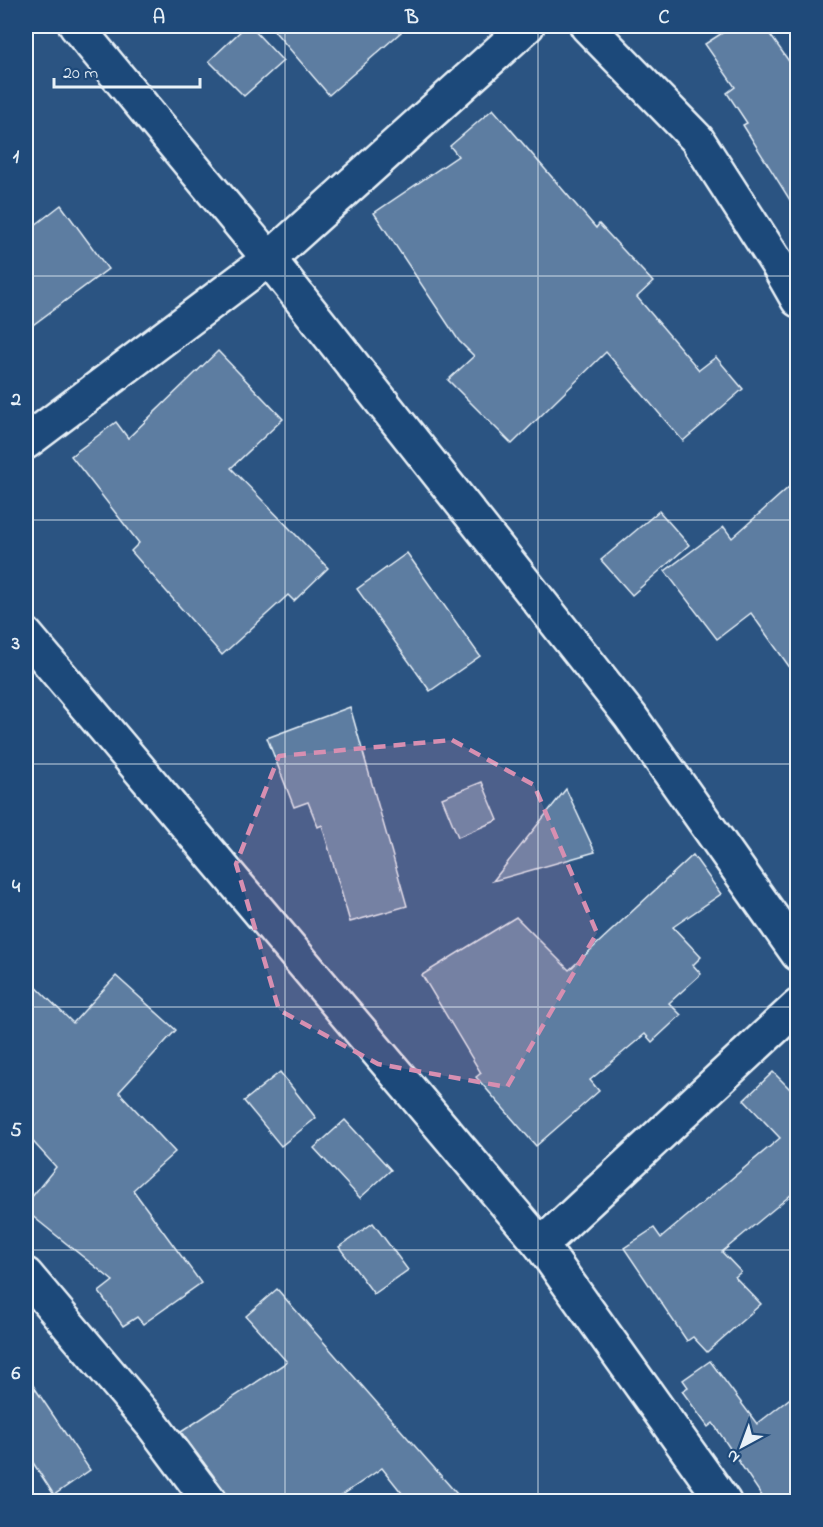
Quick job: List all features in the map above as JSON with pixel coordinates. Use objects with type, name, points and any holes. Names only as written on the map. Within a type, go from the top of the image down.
[{"type":"street","points":[[76,26],[268,259],[630,716],[798,954]]},
{"type":"street","points":[[26,442],[268,259],[526,26]]},
{"type":"street","points":[[587,26],[697,139],[798,300]]},
{"type":"street","points":[[26,635],[541,1245],[724,1502]]},
{"type":"street","points":[[541,1245],[798,1006]]},
{"type":"street","points":[[26,1275],[151,1423],[210,1502]]},
{"type":"highlighted area","points":[[452,740],[534,785],[597,933],[507,1087],[378,1064],[279,1010],[236,864],[279,756]]},
{"type":"building","points":[[246,26],[250,26],[283,61],[244,96],[209,61]]},
{"type":"building","points":[[270,26],[408,26],[329,95]]},
{"type":"building","points":[[733,26],[764,26],[798,74],[798,213],[743,125],[747,123],[727,93],[735,87],[705,44]]},
{"type":"building","points":[[493,109],[596,228],[599,224],[653,282],[637,297],[699,370],[716,357],[743,389],[683,441],[606,352],[512,444],[448,380],[474,356],[459,341],[374,213],[458,156],[450,146]]},
{"type":"building","points":[[61,205],[108,269],[26,330],[26,232]]},
{"type":"building","points":[[218,351],[283,419],[231,468],[328,568],[294,601],[288,595],[222,655],[131,551],[139,543],[71,456],[116,422],[128,438]]},
{"type":"building","points":[[798,479],[798,679],[751,613],[717,639],[665,571],[724,527],[732,538]]},
{"type":"building","points":[[659,511],[689,545],[632,595],[601,560]]},
{"type":"building","points":[[407,553],[480,656],[430,691],[357,589]]},
{"type":"building","points":[[350,707],[407,906],[350,922],[322,825],[318,827],[308,802],[294,807],[267,738]]},
{"type":"building","points":[[482,782],[498,820],[458,837],[442,798]]},
{"type":"building","points":[[566,789],[595,852],[493,881]]},
{"type":"building","points":[[693,855],[721,894],[673,927],[701,957],[693,965],[701,974],[669,1003],[681,1015],[652,1042],[645,1034],[590,1080],[599,1091],[536,1146],[476,1077],[481,1073],[422,975],[516,917],[569,970]]},
{"type":"building","points":[[116,976],[176,1030],[119,1092],[175,1152],[133,1190],[201,1283],[143,1324],[137,1317],[123,1326],[99,1292],[113,1281],[26,1211],[26,1204],[56,1167],[26,1134],[26,977],[73,1023]]},
{"type":"building","points":[[280,1072],[316,1118],[281,1146],[244,1101]]},
{"type":"building","points":[[773,1072],[798,1097],[798,1189],[722,1252],[741,1272],[735,1277],[761,1304],[707,1352],[693,1337],[687,1341],[624,1248],[654,1228],[661,1238],[780,1138],[744,1100]]},
{"type":"building","points":[[345,1120],[391,1170],[360,1198],[314,1148]]},
{"type":"building","points":[[373,1223],[408,1270],[374,1294],[339,1247]]},
{"type":"building","points":[[277,1289],[464,1502],[409,1502],[382,1468],[332,1502],[228,1502],[225,1491],[181,1432],[287,1362],[246,1316]]},
{"type":"building","points":[[710,1361],[757,1424],[798,1392],[798,1502],[766,1502],[713,1423],[708,1427],[682,1391],[688,1387],[683,1380]]},
{"type":"building","points":[[26,1375],[90,1470],[54,1495],[26,1452]]}]
